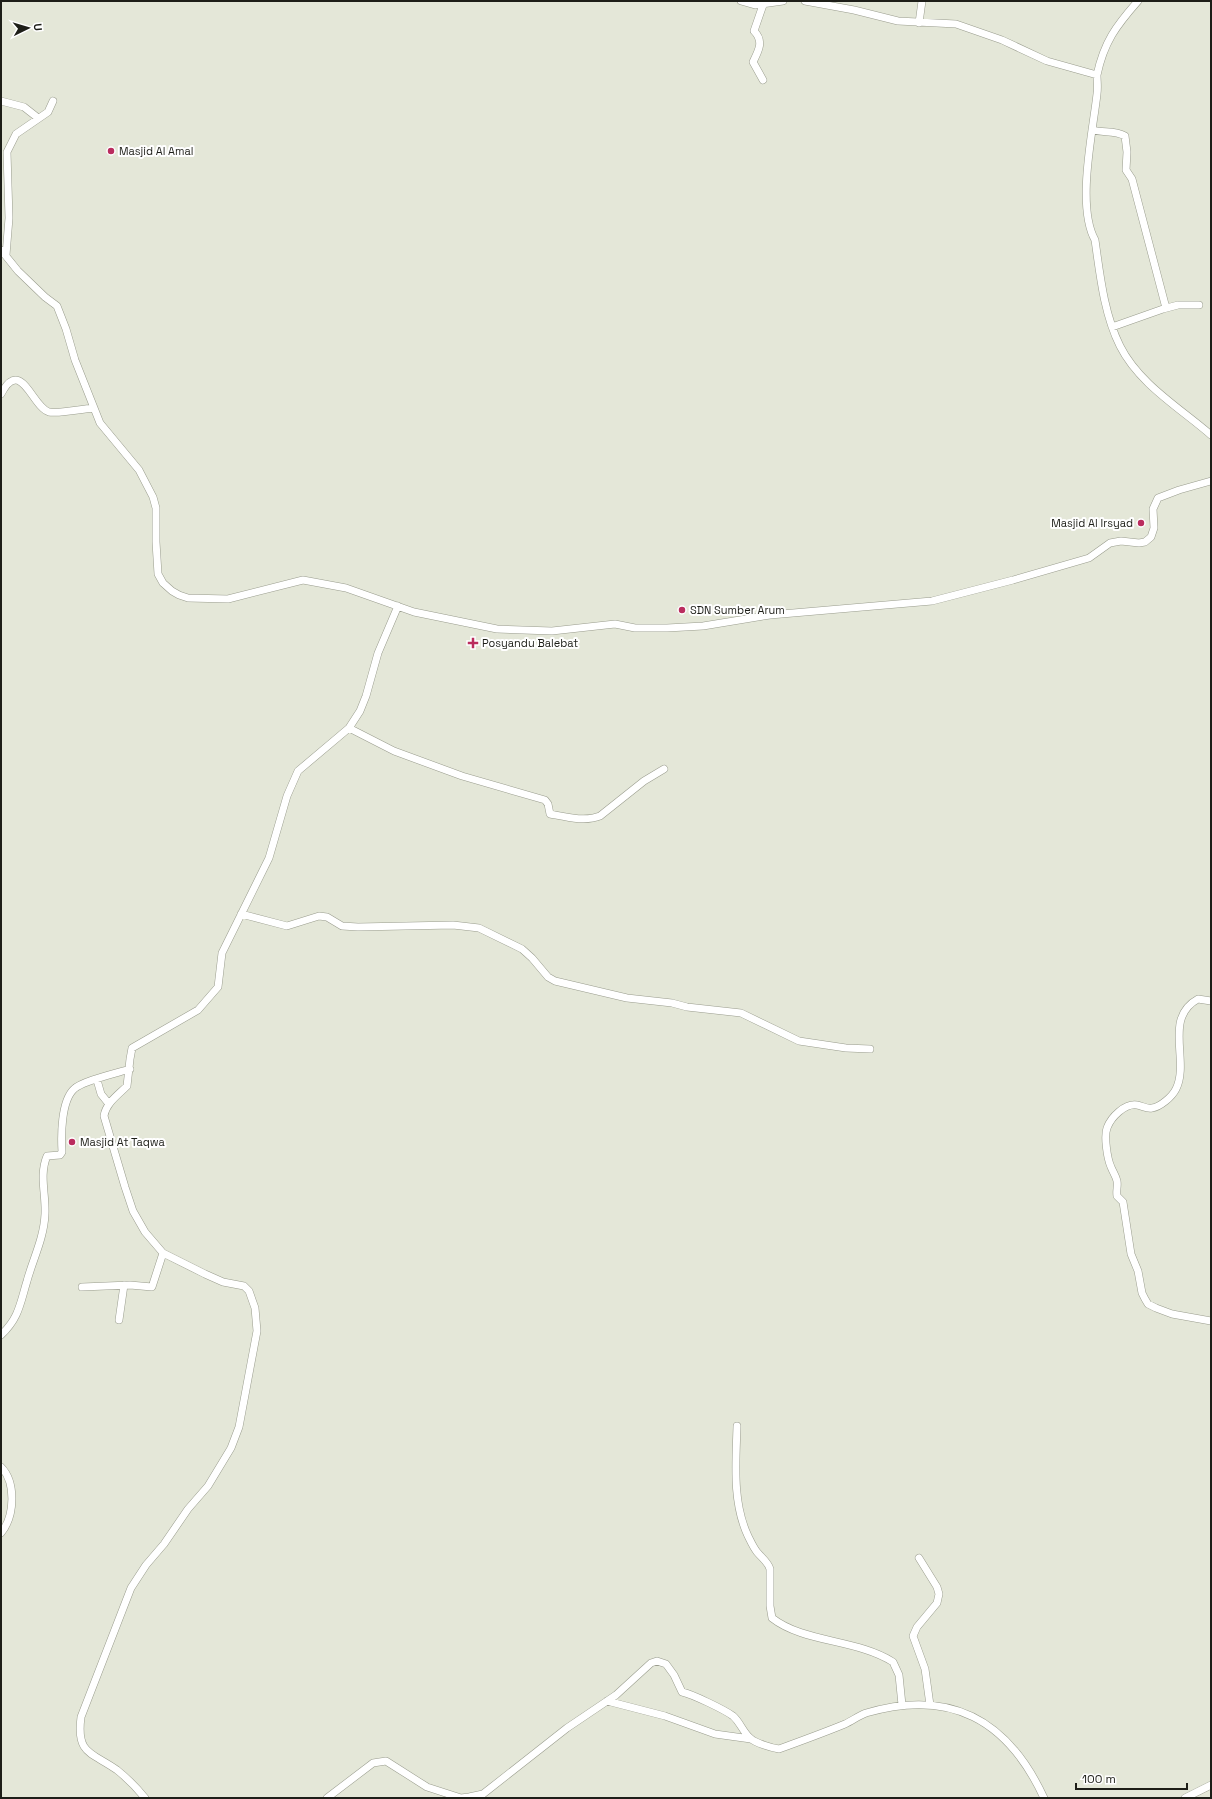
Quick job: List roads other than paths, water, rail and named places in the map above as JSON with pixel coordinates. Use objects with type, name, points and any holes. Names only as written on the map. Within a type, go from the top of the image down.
[{"type":"street","points":[[741,1],[755,5],[783,1]]},
{"type":"street","points":[[805,1],[847,8],[898,21],[943,23],[966,27],[1002,40],[1047,60],[1097,75]]},
{"type":"street","points":[[919,22],[922,1]]},
{"type":"street","points":[[1138,1],[1114,30],[1107,42],[1102,53],[1097,75],[1098,88],[1087,184],[1091,233],[1095,240],[1103,290],[1112,328],[1120,346],[1139,372],[1211,435]]},
{"type":"street","points":[[762,80],[753,62],[761,44],[759,36],[754,31],[763,5]]},
{"type":"street","points":[[1,101],[24,107],[38,118]]},
{"type":"street","points":[[53,101],[48,112],[16,134],[7,152],[9,218],[3,253],[18,271],[45,297],[57,306],[93,408],[100,423],[139,470],[153,497],[156,508],[156,563],[158,574],[163,582],[179,595],[198,599],[228,599],[304,580],[346,588],[414,612],[462,623],[497,629],[552,631],[615,624],[635,628],[696,626],[777,614],[932,600],[1013,580],[1083,560],[1110,543],[1121,540],[1139,543],[1145,542],[1151,537],[1154,528],[1153,509],[1158,498],[1179,490],[1211,481]]},
{"type":"street","points":[[1092,130],[1098,132],[1119,132],[1124,136],[1127,152],[1126,170],[1132,179],[1166,308]]},
{"type":"street","points":[[1112,328],[1166,308],[1178,305],[1200,305]]},
{"type":"street","points":[[1,394],[7,384],[16,380],[29,389],[42,408],[50,412],[93,408]]},
{"type":"street","points":[[145,1798],[126,1777],[88,1753],[80,1738],[81,1717],[131,1588],[146,1565],[164,1544],[188,1509],[208,1486],[231,1448],[239,1427],[257,1331],[255,1308],[249,1291],[244,1286],[224,1282],[163,1254],[145,1232],[124,1188],[104,1116],[105,1110],[127,1086],[130,1059],[134,1046],[198,1010],[218,987],[222,953],[269,858],[287,796],[298,771],[349,728],[360,711],[366,696],[378,653],[398,606]]},
{"type":"street","points":[[349,728],[372,741],[414,759],[462,776],[546,800],[550,814],[559,816],[583,818],[600,816],[644,782],[664,769]]},
{"type":"street","points":[[241,914],[287,926],[319,916],[327,917],[342,926],[453,925],[479,928],[522,949],[532,958],[548,977],[555,980],[627,998],[740,1013],[800,1041],[846,1048],[870,1049]]},
{"type":"street","points":[[1211,1001],[1198,999],[1186,1008],[1183,1015],[1179,1040],[1180,1080],[1175,1091],[1162,1103],[1153,1108],[1145,1108],[1137,1105],[1123,1108],[1106,1129],[1107,1152],[1111,1167],[1118,1183],[1117,1196],[1123,1202],[1131,1254],[1138,1271],[1142,1293],[1145,1299],[1148,1304],[1172,1314],[1211,1321]]},
{"type":"street","points":[[1,1336],[14,1320],[20,1308],[27,1281],[36,1258],[45,1215],[43,1186],[46,1158],[48,1155],[60,1155],[62,1152],[63,1122],[71,1093],[76,1088],[130,1069]]},
{"type":"street","points":[[97,1080],[101,1094],[109,1104]]},
{"type":"street","points":[[82,1287],[124,1285],[152,1287],[163,1254]]},
{"type":"street","points":[[119,1320],[124,1285]]},
{"type":"street","points":[[737,1426],[736,1465],[739,1504],[747,1534],[754,1548],[769,1565],[770,1606],[772,1618],[783,1626],[796,1631],[862,1649],[890,1661],[897,1668],[902,1705]]},
{"type":"street","points":[[1,1467],[10,1481],[12,1503],[7,1520],[1,1532]]},
{"type":"street","points":[[919,1558],[937,1587],[939,1594],[937,1603],[918,1627],[913,1636],[925,1669],[930,1705]]},
{"type":"street","points":[[327,1798],[373,1763],[386,1761],[416,1781],[444,1793],[462,1798],[480,1796],[557,1735],[627,1686],[645,1666],[650,1663],[662,1661],[670,1668],[682,1692],[691,1694],[733,1717],[751,1739]]},
{"type":"street","points":[[607,1701],[665,1716],[715,1734],[751,1739],[779,1749],[809,1739],[866,1714],[902,1705],[930,1705],[964,1713],[980,1720],[996,1731],[1006,1740],[1026,1764],[1044,1798]]},
{"type":"street","points":[[1185,1798],[1211,1785]]},
{"type":"place","name":"Masjid Al Amal","points":[[111,151]]},
{"type":"place","name":"Masjid Al Irsyad","points":[[1141,523]]},
{"type":"place","name":"SDN Sumber Arum","points":[[682,610]]},
{"type":"place","name":"Posyandu Balebat","points":[[473,643]]},
{"type":"place","name":"Masjid At Taqwa","points":[[72,1142]]}]
